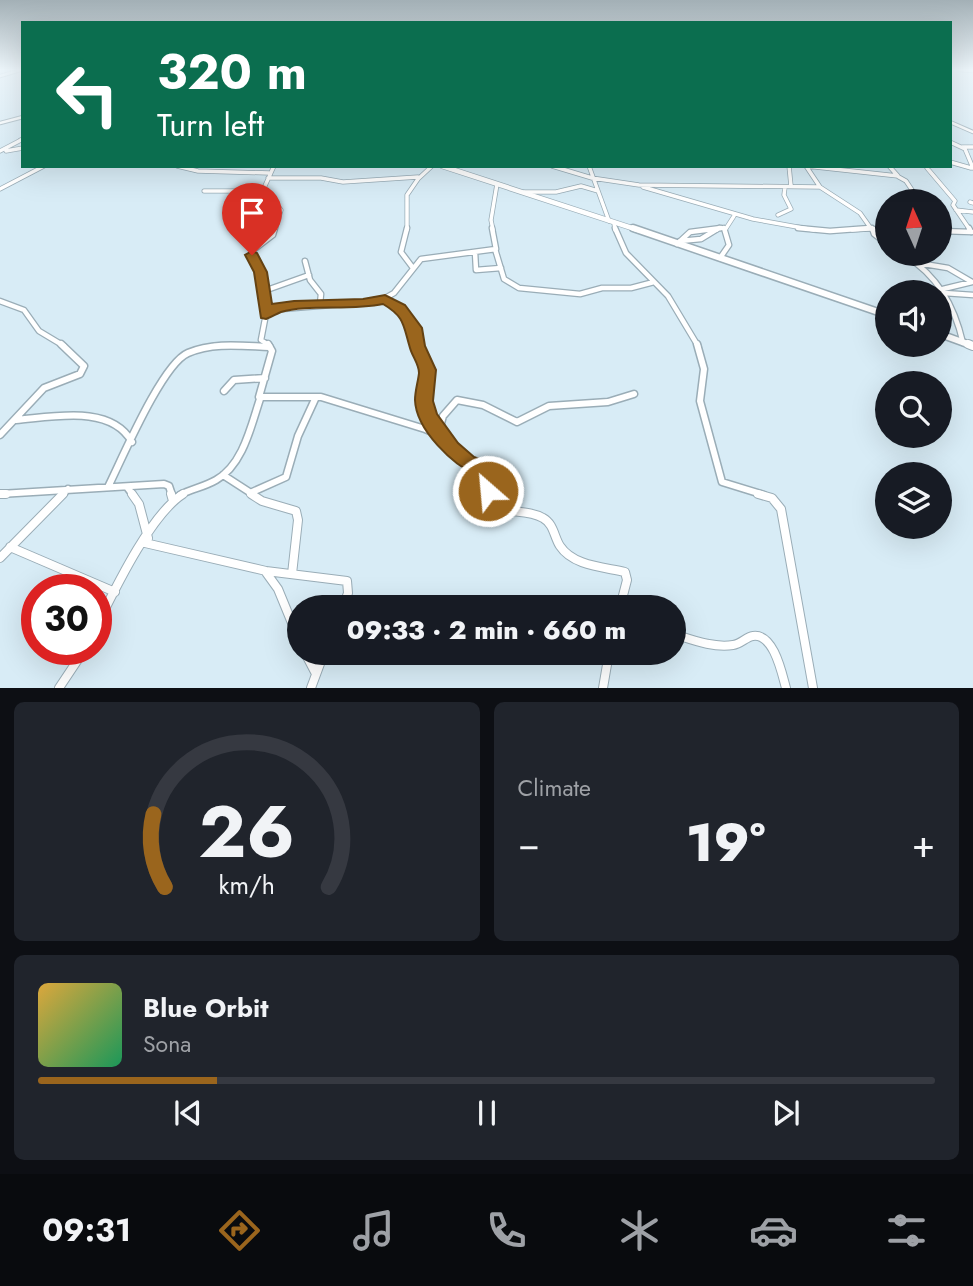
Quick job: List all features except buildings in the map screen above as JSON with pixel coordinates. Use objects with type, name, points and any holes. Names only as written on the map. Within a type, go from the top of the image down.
[{"type":"street","points":[[0,122],[21,117]]},
{"type":"street","points":[[958,122],[973,132]]},
{"type":"street","points":[[952,123],[964,126]]},
{"type":"street","points":[[1,151],[21,140]]},
{"type":"street","points":[[952,143],[973,148]]},
{"type":"street","points":[[962,146],[973,168]]},
{"type":"street","points":[[1,151],[21,148]]},
{"type":"street","points":[[952,163],[973,168]]},
{"type":"street","points":[[1,187],[40,168]]},
{"type":"street","points":[[185,168],[343,181],[418,177]]},
{"type":"street","points":[[272,348],[261,340],[266,314],[264,291],[261,272],[252,251],[274,235],[281,211],[266,191],[273,168]]},
{"type":"street","points":[[413,268],[403,260],[400,250],[408,227],[405,203],[418,177],[429,168]]},
{"type":"street","points":[[448,168],[679,242],[875,311]]},
{"type":"street","points":[[557,168],[676,195],[760,223],[822,231],[872,228]]},
{"type":"street","points":[[590,168],[616,238],[629,258],[677,308],[704,365],[700,401],[722,482],[772,498],[781,509],[813,688]]},
{"type":"street","points":[[778,215],[791,209],[784,195],[788,187],[789,168]]},
{"type":"street","points":[[807,168],[820,187],[860,213],[875,235]]},
{"type":"street","points":[[824,168],[897,176],[906,181],[912,189]]},
{"type":"street","points":[[891,168],[897,176]]},
{"type":"street","points":[[927,168],[951,194],[956,209],[972,232]]},
{"type":"street","points":[[497,184],[491,220],[497,242],[495,249],[506,282],[525,289],[580,294],[602,288],[631,288],[654,282]]},
{"type":"street","points":[[629,184],[820,187]]},
{"type":"street","points":[[524,192],[556,192],[581,186],[598,191]]},
{"type":"street","points":[[204,191],[266,191]]},
{"type":"street","points":[[956,209],[973,212]]},
{"type":"street","points":[[679,242],[711,235],[734,216]]},
{"type":"street","points":[[679,242],[690,232],[721,228]]},
{"type":"street","points":[[720,258],[729,244],[721,228]]},
{"type":"street","points":[[952,231],[972,232]]},
{"type":"street","points":[[266,314],[276,308],[363,304],[385,299],[418,260],[431,256],[495,249]]},
{"type":"street","points":[[475,251],[473,265],[476,270],[501,268]]},
{"type":"street","points":[[305,261],[309,275],[321,294],[320,304]]},
{"type":"street","points":[[921,266],[934,280]]},
{"type":"street","points":[[936,266],[948,268],[972,282],[952,288]]},
{"type":"street","points":[[264,291],[309,275]]},
{"type":"street","points":[[952,292],[973,295]]},
{"type":"street","points":[[385,299],[400,308],[415,328],[417,346],[427,370],[425,410],[439,432],[467,462],[488,471],[490,506],[513,514],[543,518],[551,526],[560,546],[574,559],[625,572],[623,595]]},
{"type":"street","points":[[0,300],[24,310],[39,331],[66,347],[84,366],[83,371],[75,377],[44,388],[0,435]]},
{"type":"street","points":[[952,309],[963,342]]},
{"type":"street","points":[[952,338],[973,345]]},
{"type":"street","points":[[108,487],[164,377],[178,359],[201,348],[217,345],[272,348]]},
{"type":"street","points":[[112,598],[173,501],[188,489],[223,475],[244,443],[260,399],[272,348]]},
{"type":"street","points":[[225,391],[234,380],[265,378]]},
{"type":"street","points":[[439,432],[443,416],[457,400],[483,405],[517,422],[549,406],[608,402],[634,394]]},
{"type":"street","points":[[260,399],[316,397],[439,432]]},
{"type":"street","points":[[250,494],[286,477],[298,436],[316,397]]},
{"type":"street","points":[[15,420],[89,417],[105,420],[124,428],[132,442]]},
{"type":"street","points":[[223,475],[250,494],[296,512],[298,520],[292,575]]},
{"type":"street","points":[[0,494],[164,484],[169,486],[173,501]]},
{"type":"street","points":[[127,486],[139,504],[147,541]]},
{"type":"street","points":[[0,558],[68,489]]},
{"type":"street","points":[[147,541],[265,571],[347,581],[347,595]]},
{"type":"street","points":[[10,547],[38,556],[80,579],[115,592]]},
{"type":"street","points":[[265,571],[278,589],[287,611]]},
{"type":"street","points":[[686,638],[731,646],[754,636],[760,637],[770,645],[786,688]]},
{"type":"street","points":[[59,688],[74,665]]},
{"type":"street","points":[[311,665],[316,674]]},
{"type":"street","points":[[311,688],[319,665]]},
{"type":"street","points":[[603,688],[606,665]]},
{"type":"route","points":[[252,255],[261,272],[264,290],[262,299],[266,314],[276,308],[307,304],[363,304],[385,299],[400,308],[415,328],[417,346],[427,370],[425,410],[439,430],[438,434],[451,448],[467,462],[488,471],[488,491]]}]
